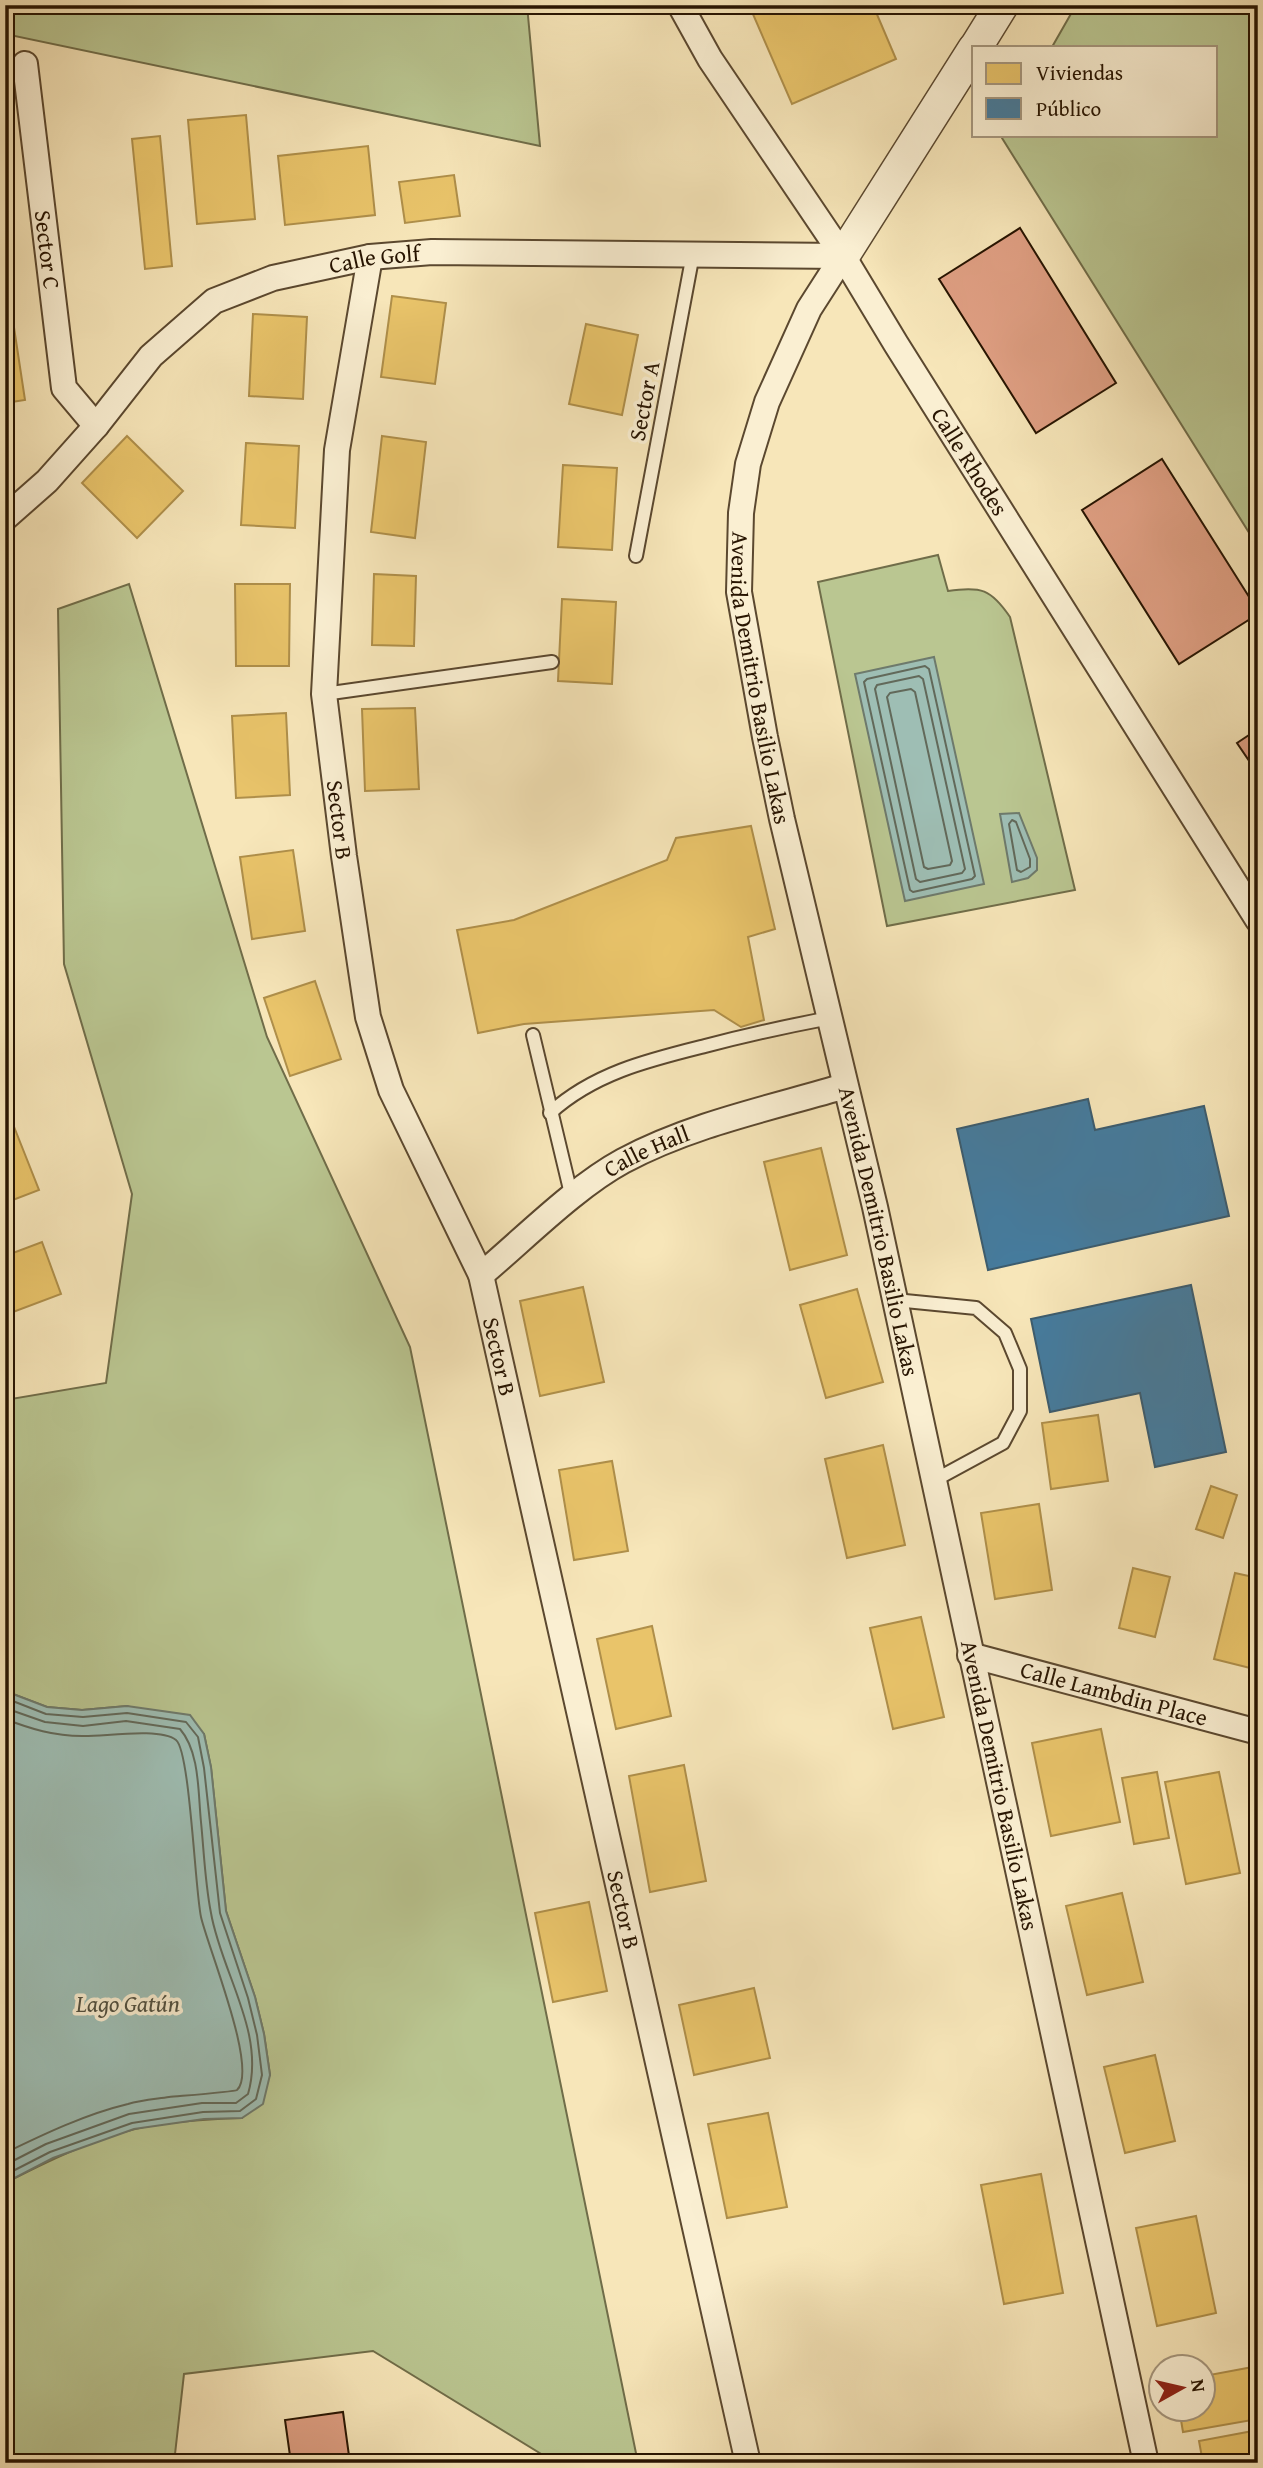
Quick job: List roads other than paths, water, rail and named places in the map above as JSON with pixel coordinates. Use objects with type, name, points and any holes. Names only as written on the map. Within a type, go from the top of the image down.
[{"type":"street","name":"Calle Rhodes","points":[[680,5],[710,59],[843,256],[1258,920]]},
{"type":"street","name":"Avenida Demitrio Basilio Lakas","points":[[976,46],[1002,5]]},
{"type":"street","name":"Avenida Demitrio Basilio Lakas","points":[[972,53],[809,309],[767,402],[748,464],[741,513],[739,592],[782,819],[895,1300],[1146,2463]]},
{"type":"street","name":"Sector C","points":[[25,64],[64,388],[96,426]]},
{"type":"street","name":"Calle Golf","points":[[5,518],[47,481],[96,426],[151,356],[214,301],[273,278],[370,257],[432,252],[843,256]]},
{"type":"street","name":"Sector B","points":[[370,257],[337,450],[324,694],[368,1017],[391,1090],[481,1275],[748,2463]]},
{"type":"street","name":"Calle Hall","points":[[481,1275],[598,1177],[656,1145],[696,1130],[845,1086]]},
{"type":"street","name":"Calle Lambdin Place","points":[[970,1655],[1258,1732]]},
{"type":"lane","name":"Sector A","points":[[636,556],[693,254]]},
{"type":"lane","points":[[324,694],[552,662]]},
{"type":"lane","points":[[550,1112],[569,1095],[629,1065],[775,1028],[830,1018]]},
{"type":"lane","points":[[533,1035],[572,1198]]},
{"type":"lane","points":[[895,1300],[976,1308],[1005,1333],[1020,1369],[1020,1411],[1003,1443],[933,1481]]},
{"type":"water","points":[[934,657],[984,884],[905,901],[855,674]]},
{"type":"water","points":[[1019,813],[1037,858],[1037,870],[1028,878],[1012,882],[1000,814]]},
{"type":"water","name":"Lago Gatún","points":[[5,1691],[47,1707],[82,1710],[127,1706],[190,1715],[204,1734],[211,1767],[226,1911],[255,1997],[270,2075],[263,2104],[242,2118],[204,2119],[134,2129],[53,2158],[5,2183]]}]
